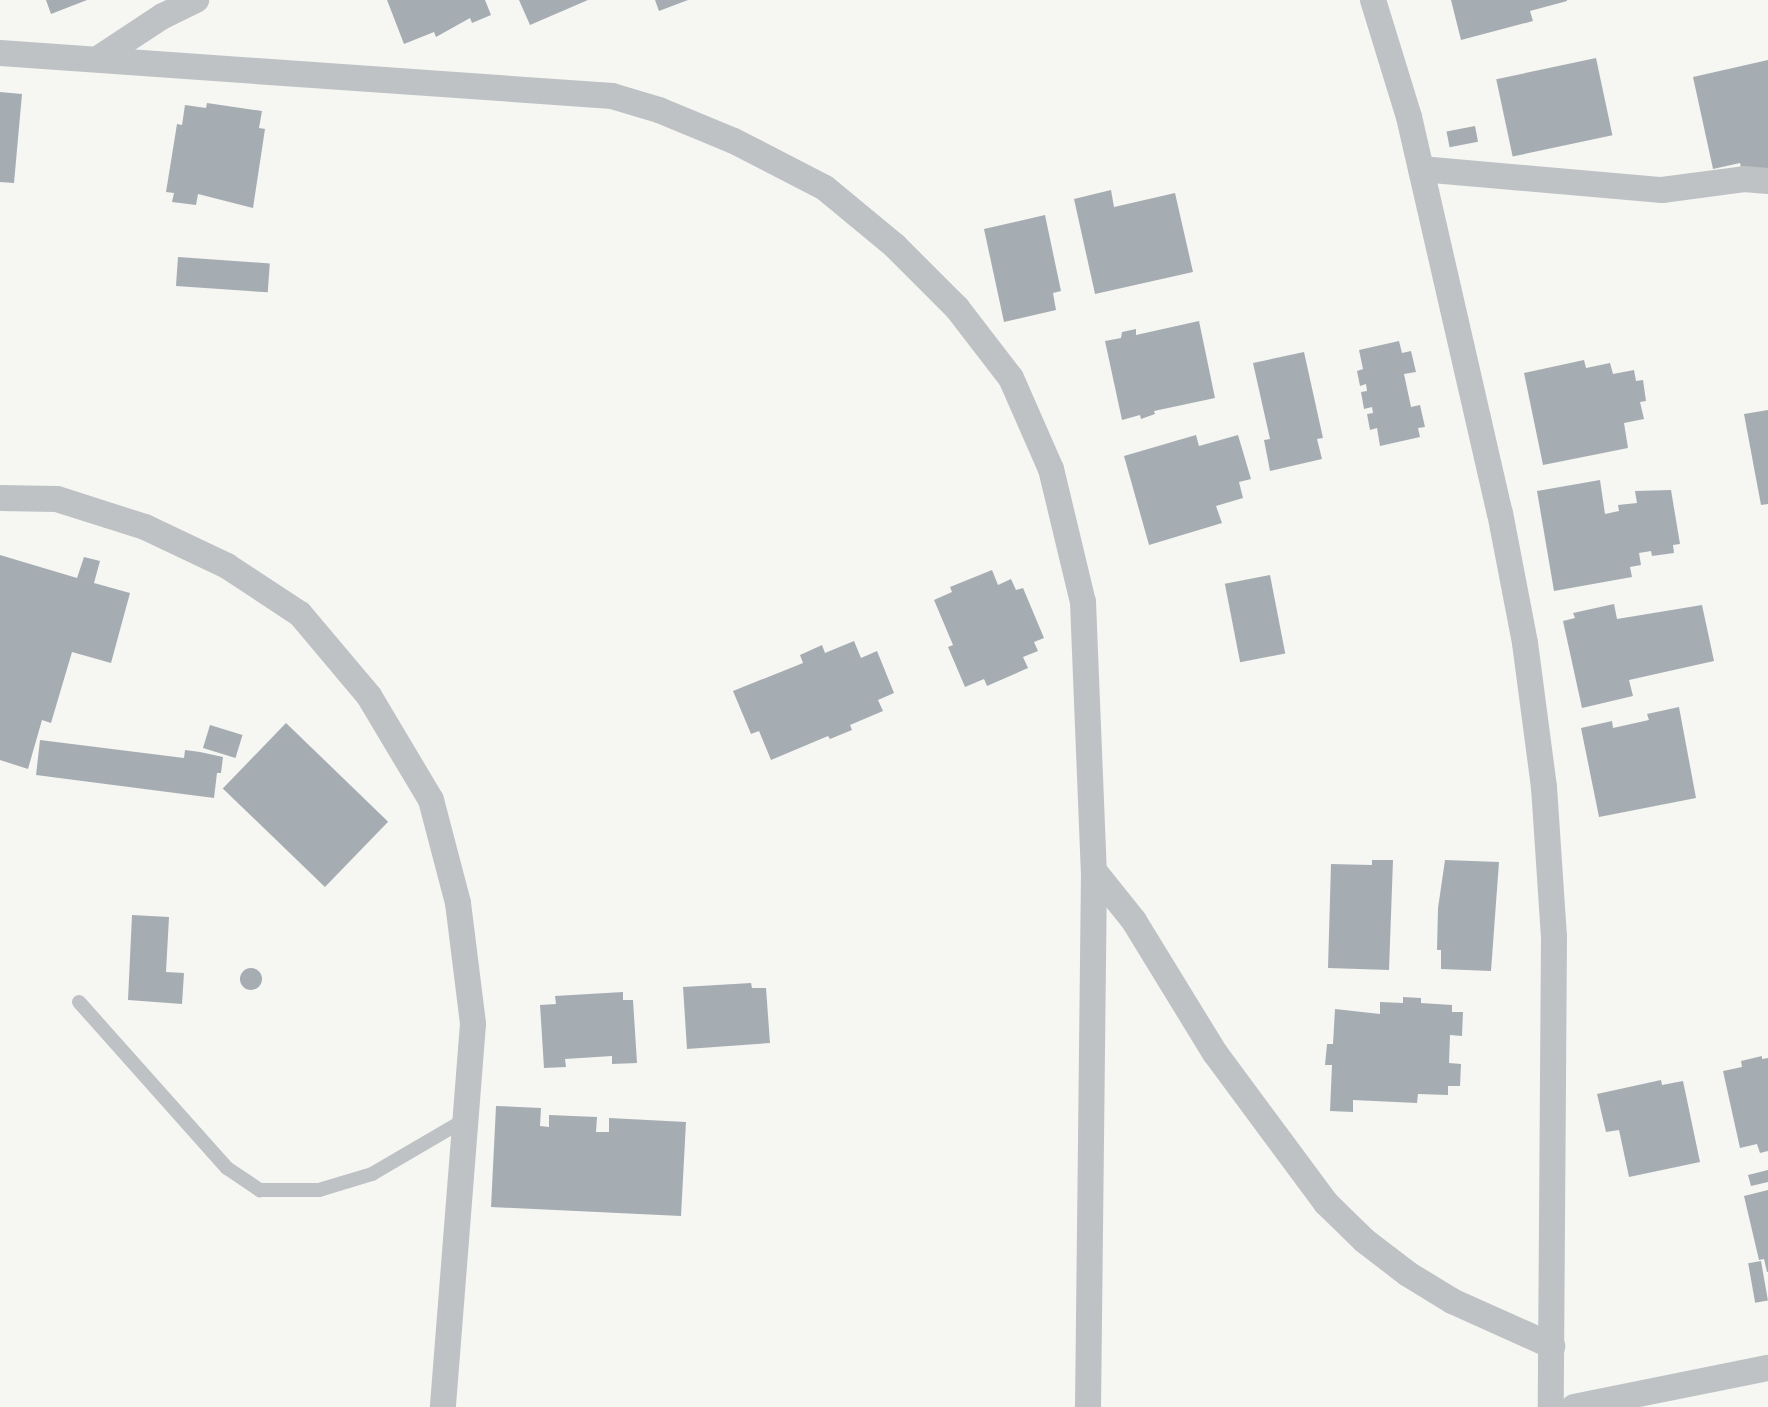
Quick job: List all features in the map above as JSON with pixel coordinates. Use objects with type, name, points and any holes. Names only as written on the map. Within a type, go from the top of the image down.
[{"type":"street","points":[[99,58],[163,16],[196,0]]},
{"type":"street","points":[[1373,0],[1421,169],[1500,513],[1525,643],[1544,787],[1554,936],[1551,1407]]},
{"type":"street","points":[[0,53],[612,96],[659,110],[734,141],[825,188],[895,246],[957,308],[1011,378],[1051,469],[1083,602],[1094,871],[1088,1407]]},
{"type":"street","points":[[1421,169],[1662,190],[1744,179],[1768,181]]},
{"type":"street","points":[[0,498],[57,499],[145,527],[227,566],[300,614],[369,696],[431,800],[458,903],[473,1024],[443,1407]]},
{"type":"street","points":[[1094,871],[1134,921],[1215,1053],[1326,1203],[1365,1241],[1408,1274],[1452,1301],[1552,1346]]},
{"type":"street","points":[[1574,1407],[1768,1368]]},
{"type":"lane","points":[[79,1002],[227,1168],[260,1190],[319,1190],[372,1174],[466,1119]]},
{"type":"building","points":[[46,0],[87,0],[51,14]]},
{"type":"building","points":[[387,0],[485,0],[491,15],[472,23],[470,18],[436,37],[434,32],[404,44]]},
{"type":"building","points":[[519,0],[588,0],[530,25]]},
{"type":"building","points":[[655,0],[688,0],[659,11]]},
{"type":"building","points":[[1451,0],[1567,1],[1530,11],[1533,21],[1461,40]]},
{"type":"building","points":[[1596,58],[1612,135],[1513,156],[1496,79]]},
{"type":"building","points":[[1768,60],[1768,170],[1743,175],[1740,163],[1713,169],[1693,77]]},
{"type":"building","points":[[0,92],[22,94],[14,183],[0,182]]},
{"type":"building","points":[[207,103],[262,111],[259,128],[265,129],[253,208],[198,194],[196,205],[172,202],[174,193],[166,192],[177,124],[182,125],[185,105],[206,108]]},
{"type":"building","points":[[1475,126],[1478,142],[1450,147],[1447,132]]},
{"type":"building","points":[[1111,190],[1114,207],[1175,193],[1193,272],[1095,294],[1074,199]]},
{"type":"building","points":[[1045,215],[1061,291],[1053,293],[1056,310],[1004,322],[984,229]]},
{"type":"building","points":[[178,257],[270,263],[268,292],[176,286]]},
{"type":"building","points":[[1199,321],[1215,398],[1154,411],[1155,414],[1141,419],[1140,415],[1122,420],[1105,341],[1121,338],[1122,332],[1136,329],[1136,335]]},
{"type":"building","points":[[1399,341],[1402,353],[1411,351],[1416,372],[1404,374],[1411,407],[1420,405],[1425,427],[1418,428],[1420,437],[1380,446],[1377,428],[1370,430],[1367,414],[1373,413],[1372,407],[1364,409],[1361,392],[1367,391],[1366,384],[1360,386],[1357,371],[1363,369],[1359,350]]},
{"type":"building","points":[[1304,352],[1323,438],[1317,439],[1322,459],[1270,471],[1264,440],[1270,439],[1253,363]]},
{"type":"building","points":[[1584,360],[1586,368],[1610,363],[1613,374],[1634,370],[1636,381],[1643,380],[1646,401],[1640,402],[1644,419],[1624,423],[1628,448],[1543,465],[1524,373]]},
{"type":"building","points":[[1768,410],[1768,504],[1761,505],[1744,414]]},
{"type":"building","points":[[1196,435],[1199,446],[1238,435],[1251,479],[1239,482],[1243,498],[1216,506],[1222,523],[1149,545],[1124,456]]},
{"type":"building","points":[[1600,480],[1605,514],[1619,511],[1618,505],[1637,503],[1635,491],[1671,490],[1680,544],[1673,545],[1674,553],[1652,556],[1651,551],[1639,553],[1641,565],[1630,567],[1632,577],[1554,591],[1537,491]]},
{"type":"building","points":[[0,555],[77,578],[84,557],[100,561],[94,583],[130,593],[111,663],[72,652],[51,723],[42,720],[28,769],[0,760]]},
{"type":"building","points":[[992,570],[998,585],[1011,579],[1016,590],[1023,588],[1044,638],[1034,642],[1038,651],[1023,657],[1028,668],[987,686],[984,679],[965,687],[948,647],[953,645],[934,600],[952,592],[950,587]]},
{"type":"building","points":[[1270,575],[1285,654],[1240,662],[1225,584]]},
{"type":"building","points":[[1614,604],[1617,619],[1702,605],[1714,661],[1629,680],[1633,696],[1582,708],[1563,621],[1575,618],[1573,613]]},
{"type":"building","points":[[854,641],[861,658],[877,651],[894,693],[878,700],[883,711],[850,725],[852,730],[830,739],[828,736],[771,760],[759,731],[751,734],[733,691],[803,663],[800,655],[822,645],[825,653]]},
{"type":"building","points":[[1679,707],[1696,798],[1599,817],[1581,728],[1612,721],[1613,728],[1649,720],[1647,714]]},
{"type":"building","points":[[286,723],[388,822],[325,887],[223,788]]},
{"type":"building","points":[[210,725],[243,735],[235,758],[203,748]]},
{"type":"building","points":[[40,740],[184,758],[185,750],[200,752],[223,757],[221,773],[217,773],[214,798],[36,775]]},
{"type":"building","points":[[1372,860],[1393,860],[1389,970],[1328,968],[1331,864],[1372,865]]},
{"type":"building","points":[[1445,860],[1499,862],[1491,971],[1441,969],[1441,950],[1437,950],[1438,908]]},
{"type":"building","points":[[132,915],[169,917],[166,972],[184,973],[182,1004],[128,1000]]},
{"type":"building","points":[[251,968],[262,979],[251,990],[240,979]]},
{"type":"building","points":[[751,983],[752,988],[766,988],[770,1043],[687,1049],[683,987]]},
{"type":"building","points":[[623,992],[623,1000],[633,1000],[637,1063],[612,1064],[612,1056],[565,1059],[566,1067],[544,1068],[540,1005],[556,1004],[555,996]]},
{"type":"building","points":[[1403,997],[1421,998],[1421,1003],[1452,1005],[1452,1012],[1463,1012],[1462,1036],[1450,1035],[1449,1063],[1461,1064],[1460,1086],[1448,1086],[1448,1095],[1418,1094],[1417,1103],[1353,1100],[1353,1112],[1330,1111],[1332,1065],[1325,1065],[1327,1044],[1333,1044],[1335,1009],[1380,1014],[1380,1002],[1403,1003]]},
{"type":"building","points":[[1762,1056],[1762,1059],[1768,1058],[1768,1151],[1760,1153],[1757,1144],[1740,1148],[1723,1071],[1742,1067],[1741,1061]]},
{"type":"building","points":[[1661,1080],[1662,1085],[1683,1081],[1700,1162],[1629,1177],[1619,1130],[1606,1132],[1597,1094]]},
{"type":"building","points":[[496,1106],[541,1108],[540,1126],[549,1127],[549,1115],[597,1117],[596,1132],[609,1132],[609,1118],[686,1122],[681,1216],[491,1207]]},
{"type":"building","points":[[1768,1170],[1768,1182],[1751,1186],[1748,1175]]},
{"type":"building","points":[[1768,1190],[1767,1272],[1764,1259],[1759,1260],[1744,1196]]},
{"type":"building","points":[[1761,1261],[1768,1300],[1755,1303],[1748,1263]]}]
